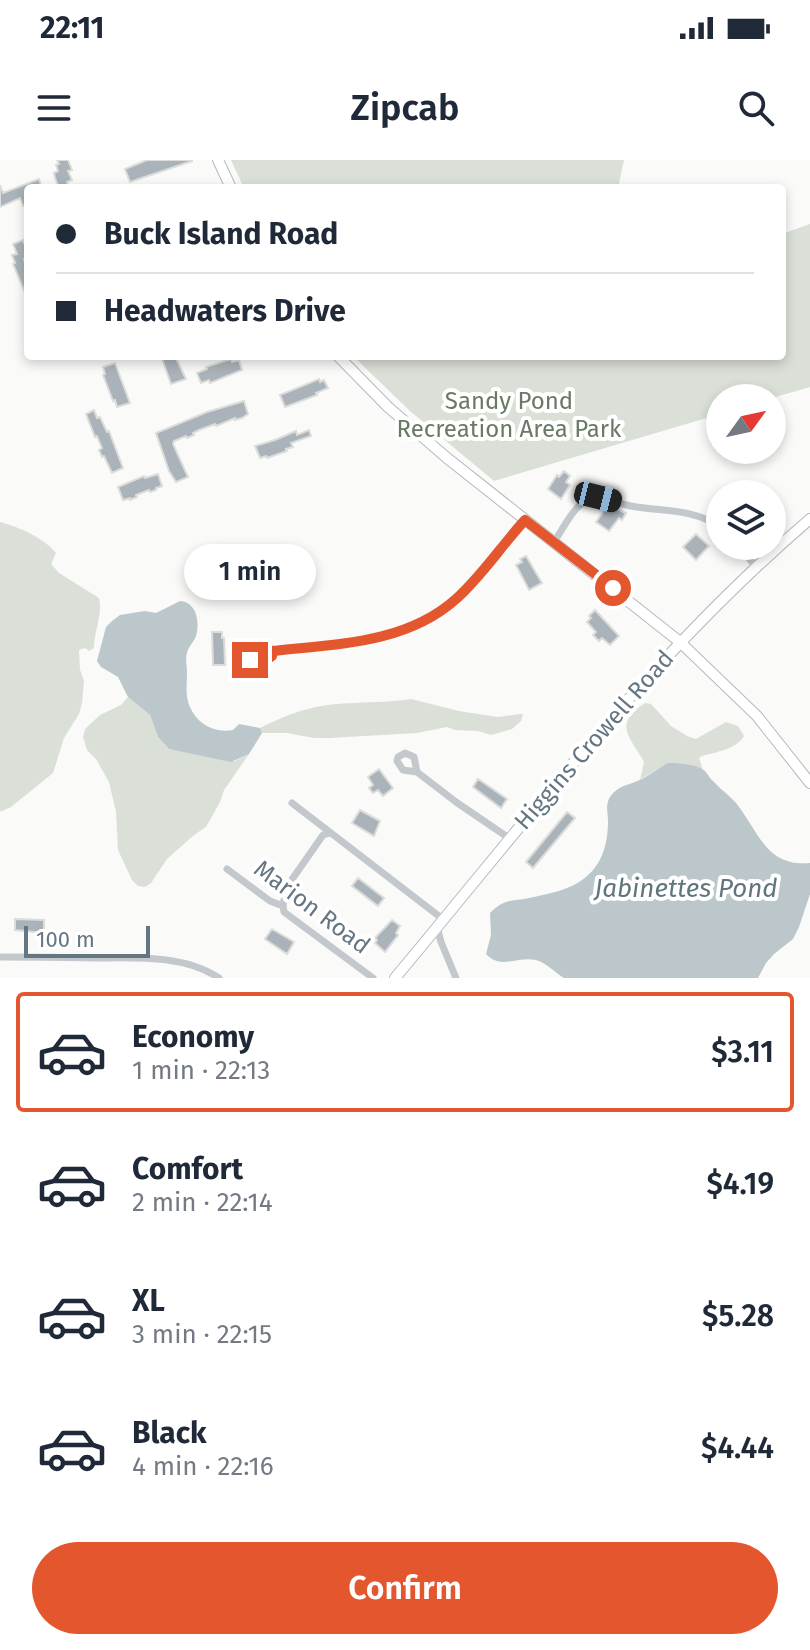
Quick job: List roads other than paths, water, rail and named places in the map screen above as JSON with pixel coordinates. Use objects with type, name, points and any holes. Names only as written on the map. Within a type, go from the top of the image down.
[{"type":"main road","points":[[218,160],[229,184]]},
{"type":"main road","points":[[342,360],[415,431],[680,642],[757,716],[809,780]]},
{"type":"main road","name":"Higgins Crowell Road","points":[[395,978],[614,714],[680,642],[810,519]]},
{"type":"street","points":[[554,542],[586,500],[598,497],[629,506],[706,517]]},
{"type":"street","points":[[273,651],[378,637],[423,621],[460,596],[525,520]]},
{"type":"street","points":[[750,560],[756,567]]},
{"type":"street","points":[[417,772],[509,838]]},
{"type":"street","points":[[292,803],[441,924],[441,942],[456,978]]},
{"type":"street","points":[[283,906],[286,888],[323,835],[330,833]]},
{"type":"street","name":"Marion Road","points":[[227,869],[270,901],[283,906],[290,917],[373,978]]},
{"type":"street","points":[[0,957],[174,961],[201,968],[219,978]]},
{"type":"water","points":[[180,601],[194,609],[198,625],[186,658],[187,697],[193,712],[203,724],[217,730],[233,730],[239,724],[260,728],[262,733],[249,754],[231,762],[169,749],[158,737],[150,715],[128,697],[118,677],[97,661],[106,627],[120,615],[145,611],[156,613]]},
{"type":"water","name":"Jabinettes Pond","points":[[668,763],[692,765],[705,771],[736,803],[773,853],[795,863],[810,863],[810,894],[799,927],[793,939],[766,963],[758,978],[564,978],[536,960],[503,962],[486,954],[491,935],[490,913],[504,903],[559,891],[586,877],[603,852],[610,797],[620,788]]},
{"type":"park label","name":"Sandy Pond Recreation Area Park","points":[[509,415]]}]
